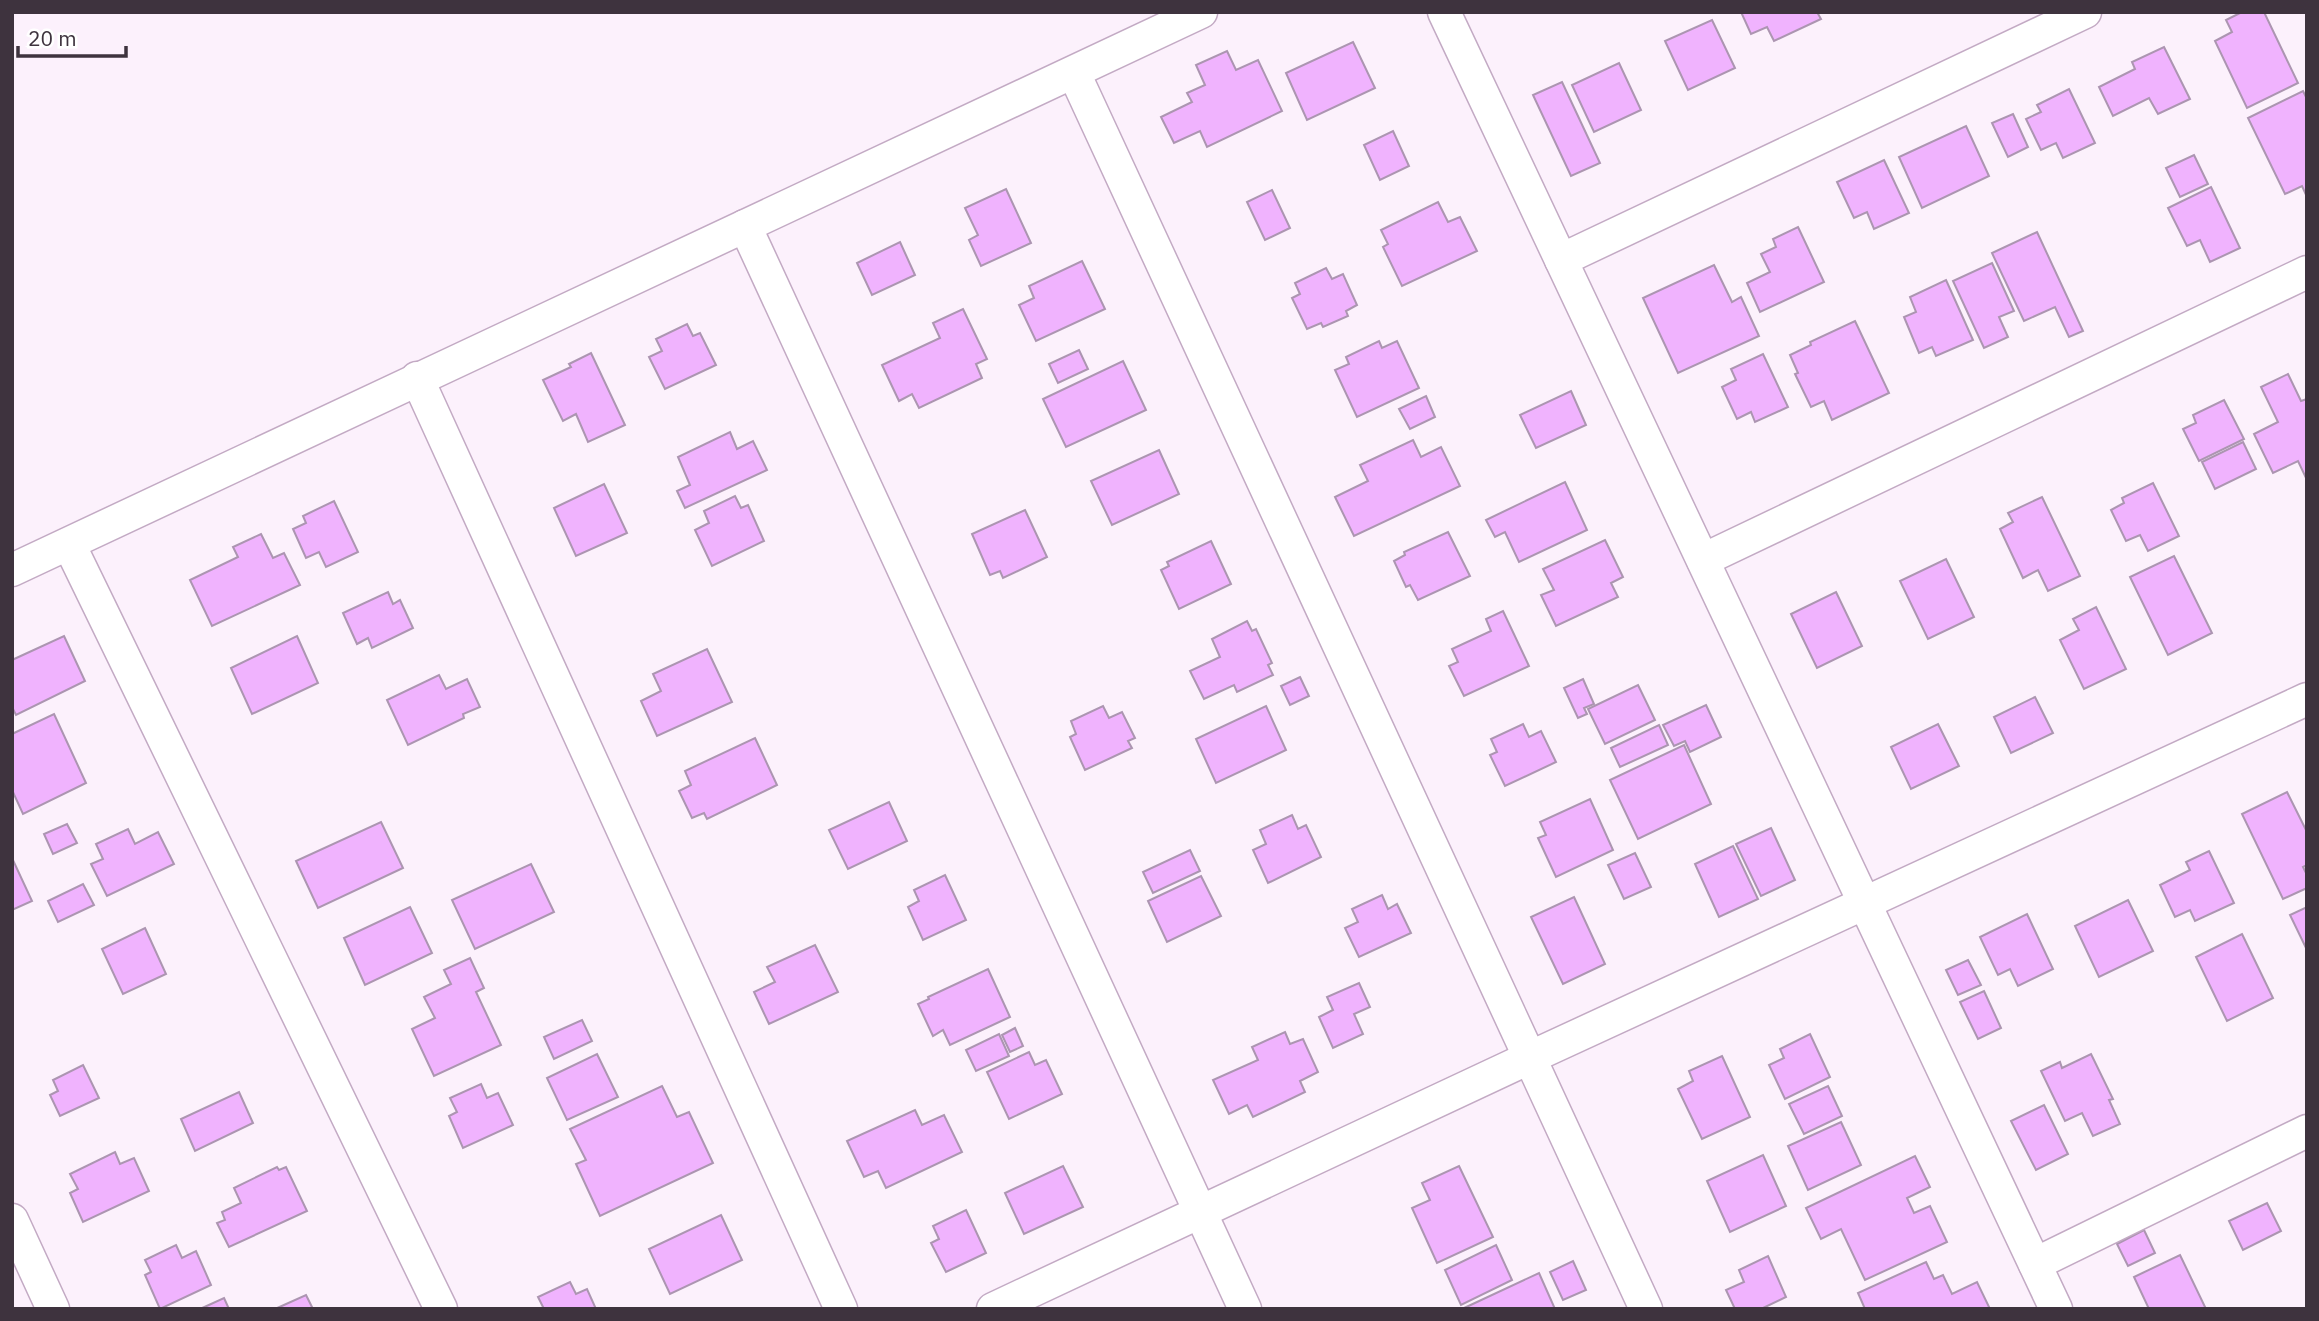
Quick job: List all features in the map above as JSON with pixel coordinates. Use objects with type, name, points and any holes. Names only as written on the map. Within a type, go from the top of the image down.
[{"type":"street","points":[[12,570],[1201,12]]},
{"type":"street","points":[[1444,12],[2056,1309]]},
{"type":"street","points":[[1561,260],[2085,12]]},
{"type":"street","points":[[1074,73],[1646,1309]]},
{"type":"street","points":[[745,226],[1245,1309]]},
{"type":"street","points":[[1703,560],[2307,272]]},
{"type":"street","points":[[417,378],[841,1309]]},
{"type":"street","points":[[69,544],[441,1309]]},
{"type":"street","points":[[993,1309],[2307,699]]},
{"type":"street","points":[[2035,1264],[2307,1131]]},
{"type":"street","points":[[12,1220],[53,1309]]},
{"type":"building","points":[[1741,12],[1817,12],[1821,19],[1774,41],[1767,27],[1751,34]]},
{"type":"building","points":[[2242,12],[2264,12],[2298,83],[2247,108],[2215,41],[2232,32],[2226,20]]},
{"type":"building","points":[[1712,20],[1735,68],[1688,90],[1665,41]]},
{"type":"building","points":[[1353,42],[1375,88],[1307,120],[1286,73]]},
{"type":"building","points":[[2164,47],[2190,99],[2158,114],[2149,98],[2113,116],[2099,87],[2135,69],[2132,62]]},
{"type":"building","points":[[1227,51],[1236,70],[1258,60],[1282,111],[1207,147],[1200,131],[1174,143],[1161,117],[1192,102],[1187,93],[1205,85],[1196,65]]},
{"type":"building","points":[[1619,63],[1641,110],[1594,132],[1572,85]]},
{"type":"building","points":[[1562,82],[1600,163],[1571,176],[1533,95]]},
{"type":"building","points":[[2069,89],[2095,143],[2063,158],[2056,143],[2041,150],[2026,119],[2041,112],[2037,105]]},
{"type":"building","points":[[2303,91],[2307,99],[2307,197],[2302,186],[2285,194],[2248,118]]},
{"type":"building","points":[[2013,114],[2028,147],[2008,157],[1992,123]]},
{"type":"building","points":[[1966,126],[1989,176],[1922,208],[1899,157]]},
{"type":"building","points":[[1393,131],[1409,166],[1380,180],[1364,145]]},
{"type":"building","points":[[2194,155],[2208,184],[2180,197],[2166,168]]},
{"type":"building","points":[[1884,160],[1909,213],[1874,229],[1867,212],[1854,218],[1837,182]]},
{"type":"building","points":[[2211,187],[2240,248],[2210,262],[2200,240],[2187,246],[2168,208]]},
{"type":"building","points":[[1006,189],[1031,243],[981,266],[969,240],[978,235],[965,208]]},
{"type":"building","points":[[1272,190],[1290,228],[1265,240],[1247,202]]},
{"type":"building","points":[[1438,202],[1448,222],[1460,217],[1477,251],[1402,286],[1383,247],[1388,244],[1381,230]]},
{"type":"building","points":[[1798,227],[1824,282],[1760,312],[1747,283],[1770,272],[1761,254],[1776,247],[1773,239]]},
{"type":"building","points":[[2037,232],[2083,331],[2069,337],[2055,307],[2024,321],[1992,253]]},
{"type":"building","points":[[900,242],[915,275],[872,295],[857,263]]},
{"type":"building","points":[[1082,261],[1105,309],[1036,341],[1019,305],[1034,298],[1029,286]]},
{"type":"building","points":[[1992,263],[2014,311],[1999,317],[2008,337],[1984,348],[1953,281]]},
{"type":"building","points":[[1714,265],[1732,302],[1741,297],[1759,336],[1678,373],[1643,298]]},
{"type":"building","points":[[1326,268],[1332,279],[1343,274],[1357,305],[1346,311],[1348,316],[1323,327],[1321,323],[1307,329],[1292,298],[1300,294],[1295,283]]},
{"type":"building","points":[[1946,280],[1973,340],[1936,356],[1932,347],[1919,353],[1904,317],[1916,312],[1910,297]]},
{"type":"building","points":[[963,309],[987,359],[976,364],[982,378],[919,408],[912,394],[899,401],[882,365],[940,338],[933,323]]},
{"type":"building","points":[[1855,321],[1889,393],[1832,420],[1824,401],[1811,407],[1795,374],[1798,373],[1790,355],[1811,345],[1810,342]]},
{"type":"building","points":[[687,324],[693,336],[700,333],[716,365],[665,389],[649,357],[662,351],[656,339]]},
{"type":"building","points":[[1379,341],[1382,348],[1397,341],[1419,388],[1357,417],[1335,370],[1349,364],[1346,357]]},
{"type":"building","points":[[1079,350],[1088,369],[1058,383],[1049,364]]},
{"type":"building","points":[[591,353],[625,425],[588,442],[576,414],[563,421],[543,380],[571,367],[569,364]]},
{"type":"building","points":[[1763,354],[1788,407],[1755,422],[1751,412],[1737,419],[1722,387],[1736,380],[1731,369]]},
{"type":"building","points":[[1123,361],[1146,410],[1066,447],[1043,399]]},
{"type":"building","points":[[2288,374],[2301,401],[2307,399],[2307,480],[2298,461],[2273,473],[2254,434],[2278,422],[2261,387]]},
{"type":"building","points":[[1571,391],[1586,425],[1536,448],[1520,415]]},
{"type":"building","points":[[1426,396],[1435,417],[1410,429],[1399,409]]},
{"type":"building","points":[[2224,400],[2244,439],[2199,461],[2183,429],[2196,423],[2193,415]]},
{"type":"building","points":[[730,432],[737,449],[753,441],[767,470],[685,508],[677,491],[690,485],[678,457]]},
{"type":"building","points":[[1413,440],[1421,457],[1441,447],[1460,486],[1354,536],[1335,497],[1368,481],[1360,465]]},
{"type":"building","points":[[2243,442],[2256,469],[2215,489],[2202,462]]},
{"type":"building","points":[[1159,450],[1179,494],[1112,525],[1091,481]]},
{"type":"building","points":[[1565,482],[1587,530],[1519,562],[1505,532],[1495,537],[1486,520]]},
{"type":"building","points":[[2153,483],[2179,536],[2148,551],[2140,535],[2126,541],[2111,510],[2124,503],[2122,498]]},
{"type":"building","points":[[604,484],[627,533],[576,556],[554,508]]},
{"type":"building","points":[[735,496],[741,508],[748,505],[764,541],[712,566],[695,530],[709,523],[704,511]]},
{"type":"building","points":[[2042,497],[2080,576],[2048,591],[2038,570],[2023,578],[2000,529],[2013,522],[2008,513]]},
{"type":"building","points":[[334,501],[358,552],[326,567],[319,552],[306,558],[293,529],[306,523],[303,516]]},
{"type":"building","points":[[1025,510],[1047,557],[1003,578],[1000,571],[990,575],[972,534]]},
{"type":"building","points":[[1448,532],[1470,576],[1418,600],[1410,585],[1406,587],[1394,561],[1405,555],[1404,552]]},
{"type":"building","points":[[261,534],[273,558],[284,553],[300,585],[212,626],[190,580],[238,557],[233,547]]},
{"type":"building","points":[[1605,540],[1623,577],[1611,583],[1618,597],[1556,626],[1541,595],[1554,590],[1543,569]]},
{"type":"building","points":[[1211,541],[1231,584],[1179,609],[1161,570],[1169,566],[1167,562]]},
{"type":"building","points":[[2174,556],[2212,633],[2168,655],[2130,577]]},
{"type":"building","points":[[1946,559],[1974,617],[1928,639],[1900,581]]},
{"type":"building","points":[[388,592],[393,604],[400,600],[413,628],[372,648],[368,638],[357,644],[343,613]]},
{"type":"building","points":[[1836,592],[1862,646],[1817,668],[1791,614]]},
{"type":"building","points":[[2096,607],[2126,669],[2084,689],[2060,640],[2079,630],[2073,619]]},
{"type":"building","points":[[1503,611],[1529,666],[1464,696],[1449,666],[1458,662],[1452,649],[1491,631],[1486,619]]},
{"type":"building","points":[[1247,621],[1252,631],[1256,629],[1272,663],[1268,665],[1273,675],[1237,692],[1234,685],[1204,699],[1190,671],[1220,657],[1212,639]]},
{"type":"building","points":[[64,636],[85,681],[16,715],[12,707],[12,660]]},
{"type":"building","points":[[297,636],[318,683],[252,714],[231,668]]},
{"type":"building","points":[[707,649],[732,702],[657,736],[641,701],[661,691],[653,674]]},
{"type":"building","points":[[439,675],[446,689],[467,679],[480,707],[463,714],[464,718],[408,745],[387,700]]},
{"type":"building","points":[[1300,677],[1309,696],[1290,705],[1281,686]]},
{"type":"building","points":[[1583,679],[1594,704],[1584,708],[1587,714],[1578,718],[1564,688]]},
{"type":"building","points":[[1638,685],[1655,720],[1605,744],[1588,709]]},
{"type":"building","points":[[2035,697],[2053,733],[2011,753],[1994,717]]},
{"type":"building","points":[[1706,705],[1721,737],[1690,752],[1685,741],[1674,746],[1663,725]]},
{"type":"building","points":[[1103,706],[1109,718],[1122,712],[1135,738],[1128,741],[1132,748],[1085,770],[1070,737],[1076,734],[1071,721]]},
{"type":"building","points":[[1266,706],[1286,750],[1216,783],[1196,739]]},
{"type":"building","points":[[54,714],[86,783],[23,814],[12,790],[12,734]]},
{"type":"building","points":[[1523,724],[1529,737],[1541,731],[1556,762],[1505,786],[1490,755],[1497,752],[1491,739]]},
{"type":"building","points":[[1938,724],[1959,766],[1911,789],[1891,747]]},
{"type":"building","points":[[1659,725],[1668,745],[1620,767],[1611,748]]},
{"type":"building","points":[[755,738],[777,785],[707,819],[704,813],[692,818],[679,791],[691,785],[685,771]]},
{"type":"building","points":[[1684,745],[1711,804],[1638,839],[1610,780]]},
{"type":"building","points":[[2287,792],[2307,832],[2307,865],[2303,867],[2307,875],[2307,888],[2283,899],[2242,814]]},
{"type":"building","points":[[1590,799],[1613,850],[1556,877],[1538,838],[1546,835],[1540,822]]},
{"type":"building","points":[[889,802],[907,841],[848,869],[829,830]]},
{"type":"building","points":[[1292,815],[1298,829],[1306,825],[1321,857],[1268,883],[1253,850],[1266,844],[1260,830]]},
{"type":"building","points":[[381,822],[403,868],[318,908],[296,861]]},
{"type":"building","points":[[67,824],[77,843],[53,854],[44,834]]},
{"type":"building","points":[[1771,828],[1795,880],[1761,896],[1736,844]]},
{"type":"building","points":[[128,829],[135,844],[158,832],[174,864],[107,896],[91,864],[103,859],[96,844]]},
{"type":"building","points":[[1733,846],[1758,899],[1719,917],[1695,864]]},
{"type":"building","points":[[1190,850],[1200,871],[1153,893],[1143,872]]},
{"type":"building","points":[[2209,851],[2234,903],[2195,921],[2190,910],[2175,917],[2160,885],[2190,870],[2186,862]]},
{"type":"building","points":[[1635,853],[1651,887],[1624,899],[1608,865]]},
{"type":"building","points":[[12,858],[32,901],[12,910]]},
{"type":"building","points":[[531,864],[554,912],[475,949],[452,900]]},
{"type":"building","points":[[945,875],[966,920],[923,940],[908,907],[919,901],[914,890]]},
{"type":"building","points":[[1201,876],[1221,916],[1167,942],[1148,901]]},
{"type":"building","points":[[83,884],[94,905],[58,922],[48,901]]},
{"type":"building","points":[[1382,895],[1388,909],[1397,904],[1411,933],[1359,957],[1345,928],[1358,922],[1352,909]]},
{"type":"building","points":[[1574,897],[1605,964],[1563,984],[1531,917]]},
{"type":"building","points":[[2128,900],[2153,951],[2099,977],[2075,926]]},
{"type":"building","points":[[410,907],[432,953],[365,985],[344,938]]},
{"type":"building","points":[[2307,907],[2307,950],[2290,915]]},
{"type":"building","points":[[2027,914],[2053,969],[2018,986],[2010,969],[1998,975],[1980,937]]},
{"type":"building","points":[[145,928],[166,974],[123,994],[102,949]]},
{"type":"building","points":[[2242,934],[2273,998],[2227,1021],[2196,957]]},
{"type":"building","points":[[815,945],[838,992],[769,1024],[754,992],[775,982],[767,967]]},
{"type":"building","points":[[470,958],[484,988],[476,992],[501,1045],[434,1076],[412,1029],[435,1018],[424,997],[451,984],[444,970]]},
{"type":"building","points":[[1968,960],[1981,985],[1958,995],[1946,970]]},
{"type":"building","points":[[988,969],[1010,1017],[950,1045],[943,1030],[933,1036],[918,1004]]},
{"type":"building","points":[[1359,983],[1370,1007],[1354,1014],[1363,1034],[1333,1048],[1319,1017],[1333,1010],[1327,997]]},
{"type":"building","points":[[1984,991],[2001,1028],[1978,1039],[1960,1002]]},
{"type":"building","points":[[582,1020],[592,1041],[554,1059],[544,1037]]},
{"type":"building","points":[[1015,1028],[1023,1046],[1010,1052],[1002,1035]]},
{"type":"building","points":[[1285,1032],[1290,1044],[1303,1039],[1318,1072],[1300,1081],[1305,1092],[1253,1117],[1247,1105],[1229,1114],[1213,1080],[1258,1060],[1252,1047]]},
{"type":"building","points":[[999,1034],[1009,1056],[976,1071],[966,1050]]},
{"type":"building","points":[[1810,1034],[1830,1077],[1785,1099],[1769,1065],[1784,1058],[1780,1049]]},
{"type":"building","points":[[1029,1052],[1035,1065],[1046,1060],[1062,1094],[1009,1119],[987,1072]]},
{"type":"building","points":[[597,1054],[618,1097],[567,1120],[547,1078]]},
{"type":"building","points":[[2091,1054],[2113,1099],[2109,1100],[2120,1124],[2093,1136],[2082,1113],[2065,1121],[2041,1071],[2060,1062],[2062,1068]]},
{"type":"building","points":[[1722,1056],[1750,1117],[1702,1139],[1678,1089],[1693,1081],[1689,1071]]},
{"type":"building","points":[[83,1065],[99,1098],[60,1116],[50,1095],[58,1091],[53,1080]]},
{"type":"building","points":[[481,1084],[487,1098],[498,1093],[513,1125],[463,1148],[449,1116],[457,1112],[450,1098]]},
{"type":"building","points":[[662,1086],[677,1117],[689,1112],[713,1163],[600,1216],[576,1164],[586,1160],[570,1129]]},
{"type":"building","points":[[1828,1086],[1842,1116],[1804,1134],[1789,1104]]},
{"type":"building","points":[[239,1092],[253,1123],[195,1151],[181,1119]]},
{"type":"building","points":[[2044,1105],[2068,1154],[2036,1170],[2011,1121]]},
{"type":"building","points":[[915,1110],[922,1125],[944,1115],[962,1152],[886,1188],[878,1171],[864,1177],[847,1141]]},
{"type":"building","points":[[1841,1122],[1861,1165],[1808,1190],[1788,1146]]},
{"type":"building","points":[[115,1152],[120,1164],[134,1158],[149,1191],[83,1222],[70,1193],[78,1189],[70,1174]]},
{"type":"building","points":[[1763,1155],[1786,1206],[1730,1232],[1707,1181]]},
{"type":"building","points":[[1915,1156],[1930,1187],[1907,1198],[1914,1213],[1930,1206],[1947,1242],[1865,1280],[1841,1229],[1821,1239],[1806,1208]]},
{"type":"building","points":[[1063,1166],[1083,1207],[1024,1234],[1005,1193]]},
{"type":"building","points":[[1459,1166],[1493,1237],[1437,1263],[1412,1208],[1430,1200],[1422,1183]]},
{"type":"building","points":[[277,1167],[279,1170],[286,1167],[307,1211],[229,1247],[217,1223],[225,1220],[222,1212],[241,1203],[234,1188]]},
{"type":"building","points":[[2267,1203],[2281,1231],[2243,1250],[2229,1221]]},
{"type":"building","points":[[966,1210],[986,1253],[946,1272],[931,1243],[939,1239],[933,1226]]},
{"type":"building","points":[[721,1215],[742,1260],[670,1294],[649,1249]]},
{"type":"building","points":[[2144,1230],[2155,1253],[2128,1266],[2117,1244]]},
{"type":"building","points":[[176,1245],[182,1258],[196,1251],[211,1285],[160,1309],[145,1275],[151,1272],[145,1260]]},
{"type":"building","points":[[1496,1245],[1512,1280],[1461,1305],[1445,1270]]},
{"type":"building","points":[[2180,1255],[2206,1309],[2149,1309],[2134,1277]]},
{"type":"building","points":[[1768,1256],[1786,1297],[1761,1309],[1735,1309],[1726,1290],[1744,1282],[1739,1270]]},
{"type":"building","points":[[1573,1261],[1586,1290],[1563,1300],[1550,1272]]},
{"type":"building","points":[[1926,1262],[1934,1279],[1943,1275],[1952,1294],[1977,1282],[1990,1309],[1865,1309],[1858,1293]]},
{"type":"building","points":[[1539,1273],[1555,1309],[1462,1309]]},
{"type":"building","points":[[570,1282],[576,1294],[587,1289],[596,1309],[544,1309],[538,1297]]},
{"type":"building","points":[[306,1295],[313,1309],[275,1309]]},
{"type":"building","points":[[224,1298],[229,1309],[200,1309]]}]
